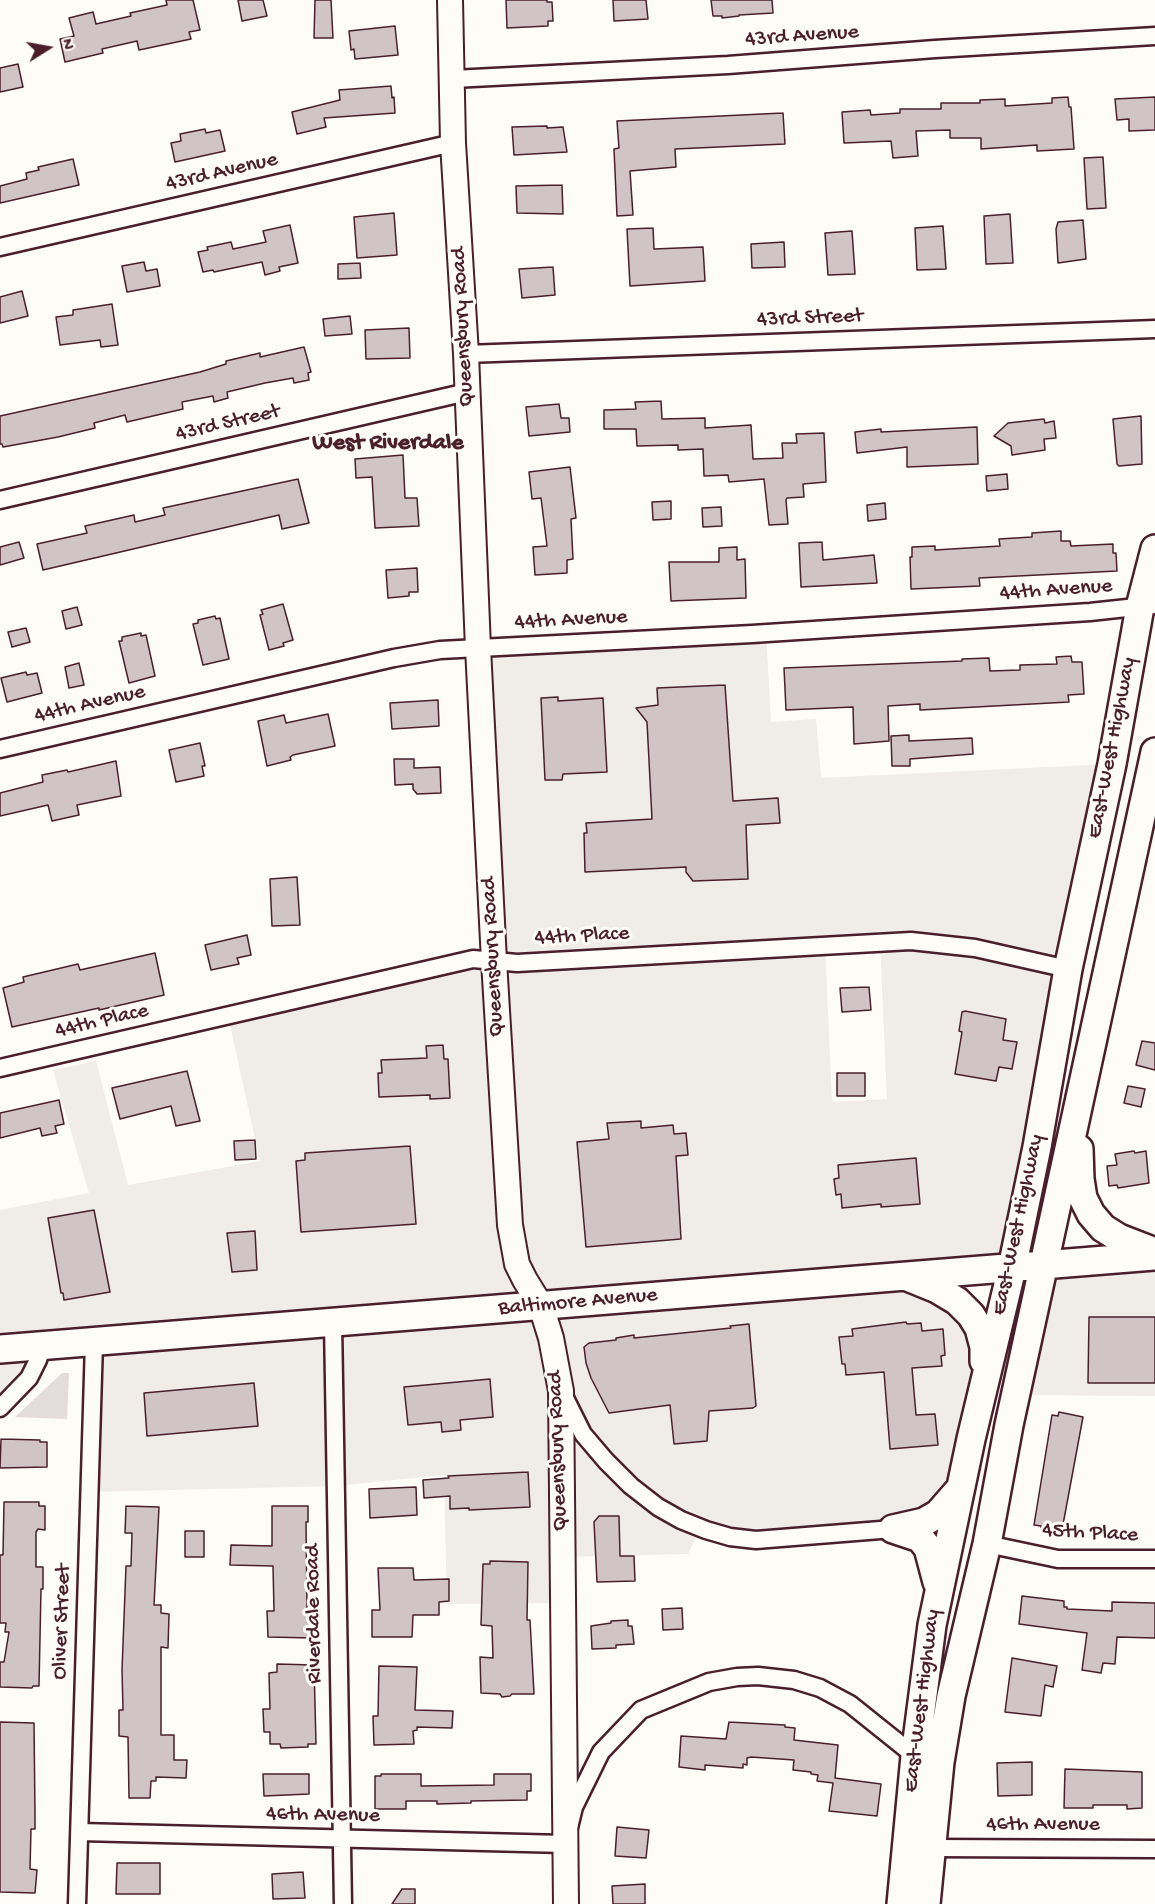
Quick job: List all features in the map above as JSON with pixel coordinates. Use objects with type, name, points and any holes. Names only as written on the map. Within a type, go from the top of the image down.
[{"type":"main road","name":"East-West Highway","points":[[901,1904],[915,1756],[938,1591],[985,1377],[1012,1268],[1037,1147],[1068,969],[1148,606],[1155,549]]},
{"type":"main road","name":"East-West Highway","points":[[926,1904],[940,1762],[951,1696],[987,1544],[1009,1425],[1155,752]]},
{"type":"main road","points":[[1077,1116],[1080,1179],[1083,1198],[1091,1214],[1103,1228],[1119,1238],[1155,1254]]},
{"type":"main road","name":"Baltimore Avenue","points":[[0,1349],[907,1277],[1155,1254]]},
{"type":"main road","points":[[907,1277],[937,1289],[957,1301],[971,1315],[979,1328],[984,1347],[985,1377]]},
{"type":"main road","points":[[893,1529],[924,1522],[938,1514],[960,1489]]},
{"type":"main road","points":[[893,1529],[920,1538],[928,1548],[933,1561],[938,1591]]},
{"type":"street","name":"Queensbury Road","points":[[450,0],[453,144],[466,354],[478,648],[494,961],[513,1245],[517,1264],[541,1306],[551,1338],[561,1391],[566,1904]]},
{"type":"street","name":"43rd Avenue","points":[[453,79],[728,65],[1155,36]]},
{"type":"street","name":"43rd Avenue","points":[[0,247],[453,144]]},
{"type":"street","name":"43rd Street","points":[[466,354],[1155,329]]},
{"type":"street","name":"43rd Street","points":[[0,500],[467,392]]},
{"type":"street","name":"44th Avenue","points":[[0,749],[394,658],[440,650],[753,634],[1148,606]]},
{"type":"street","name":"44th Place","points":[[0,1068],[473,959],[517,963],[911,941],[975,948],[1068,969]]},
{"type":"street","name":"Riverdale Road","points":[[333,1323],[343,1904]]},
{"type":"street","name":"Oliver Street","points":[[78,1904],[94,1342]]},
{"type":"street","points":[[0,1408],[29,1378],[42,1346]]},
{"type":"street","points":[[561,1391],[583,1434],[606,1461],[631,1486],[658,1507],[681,1520],[730,1537],[756,1540],[893,1529]]},
{"type":"street","name":"45th Place","points":[[987,1544],[1058,1559],[1155,1559]]},
{"type":"street","points":[[565,1844],[574,1807],[601,1752],[608,1743],[640,1710],[709,1682],[758,1676],[795,1680],[819,1688],[850,1704],[915,1756]]},
{"type":"street","name":"46th Avenue","points":[[80,1832],[565,1844]]},
{"type":"street","name":"46th Avenue","points":[[931,1848],[1155,1849]]},
{"type":"shaded area","points":[[766,633],[771,722],[816,719],[821,778],[1112,764],[1012,1268],[908,1277],[957,1301],[985,1377],[938,1514],[757,1541],[700,1528],[688,1554],[562,1557],[563,1603],[447,1604],[444,1475],[335,1486],[90,1492],[94,1343],[42,1346],[0,1408],[0,1210],[89,1193],[53,1070],[96,1061],[128,1185],[260,1161],[228,1016],[493,961],[478,648]],"holes":[[[880,942],[887,1099],[832,1102],[825,946]]]},
{"type":"shaded area","points":[[1155,1256],[1155,1396],[1016,1395],[1043,1265]]},
{"type":"shaded area","points":[[62,1373],[69,1373],[67,1419],[15,1417]]},
{"type":"building","points":[[166,0],[193,0],[200,30],[189,32],[191,39],[139,50],[137,41],[102,49],[103,53],[65,62],[60,39],[74,36],[69,18],[93,12],[96,24],[131,16],[130,13],[167,5]]},
{"type":"building","points":[[238,0],[263,0],[267,16],[242,21]]},
{"type":"building","points":[[315,0],[331,0],[333,38],[314,38]]},
{"type":"building","points":[[506,0],[552,2],[553,21],[548,21],[548,26],[507,28]]},
{"type":"building","points":[[613,0],[646,0],[648,19],[614,21]]},
{"type":"building","points":[[711,0],[772,0],[773,13],[722,18],[722,16],[713,16]]},
{"type":"building","points":[[395,26],[398,55],[355,59],[354,49],[351,50],[349,31]]},
{"type":"building","points":[[18,64],[23,87],[0,92],[0,68]]},
{"type":"building","points":[[391,86],[395,113],[324,118],[326,127],[297,134],[292,112],[340,100],[339,90]]},
{"type":"building","points":[[1068,97],[1069,107],[1071,107],[1074,149],[1037,151],[1037,145],[981,149],[981,138],[950,138],[950,130],[916,131],[918,156],[893,158],[891,141],[844,143],[842,112],[870,110],[871,115],[900,113],[900,109],[941,109],[941,103],[980,103],[980,100],[1005,99],[1005,106],[1052,103],[1052,98]]},
{"type":"building","points":[[1155,97],[1155,130],[1129,131],[1129,119],[1117,120],[1115,99]]},
{"type":"building","points":[[783,113],[785,144],[675,149],[676,167],[630,171],[633,215],[617,216],[614,149],[619,148],[617,121]]},
{"type":"building","points":[[547,126],[547,128],[563,127],[567,152],[514,155],[512,127]]},
{"type":"building","points":[[205,129],[206,133],[220,130],[225,151],[175,162],[171,143],[181,141],[180,134]]},
{"type":"building","points":[[1103,157],[1106,208],[1087,209],[1084,158]]},
{"type":"building","points":[[73,159],[79,185],[0,203],[0,186],[27,179],[26,173],[39,170],[38,167]]},
{"type":"building","points":[[562,185],[563,214],[517,213],[516,186]]},
{"type":"building","points":[[394,213],[397,255],[357,258],[354,217]]},
{"type":"building","points":[[1010,214],[1013,263],[986,264],[984,216]]},
{"type":"building","points":[[1083,220],[1086,259],[1058,263],[1056,229],[1058,222]]},
{"type":"building","points":[[290,225],[298,263],[279,267],[280,271],[265,275],[262,262],[214,272],[213,270],[203,272],[198,252],[208,250],[207,247],[231,242],[233,249],[266,242],[263,231]]},
{"type":"building","points":[[943,226],[946,269],[917,270],[915,228]]},
{"type":"building","points":[[653,228],[654,249],[703,247],[705,281],[630,286],[627,229]]},
{"type":"building","points":[[852,231],[855,274],[828,275],[825,233]]},
{"type":"building","points":[[784,242],[785,267],[752,268],[751,244]]},
{"type":"building","points":[[144,262],[146,271],[157,269],[160,286],[127,292],[122,266]]},
{"type":"building","points":[[360,263],[361,278],[338,279],[338,264]]},
{"type":"building","points":[[553,267],[555,295],[522,298],[519,269]]},
{"type":"building","points":[[22,291],[28,316],[0,323],[0,297]]},
{"type":"building","points":[[112,304],[118,345],[101,347],[100,340],[60,345],[56,317],[73,315],[73,310]]},
{"type":"building","points":[[350,316],[352,334],[325,336],[323,319]]},
{"type":"building","points":[[409,328],[410,358],[366,359],[365,330]]},
{"type":"building","points":[[304,347],[311,372],[308,373],[309,380],[294,383],[293,378],[265,383],[227,392],[228,398],[214,402],[213,396],[182,402],[183,409],[127,422],[125,415],[94,423],[95,428],[58,437],[3,447],[0,444],[0,416],[200,372],[226,364],[226,361],[260,353],[260,357]]},
{"type":"building","points":[[661,401],[662,419],[705,418],[705,428],[751,425],[753,459],[783,458],[782,443],[797,443],[796,434],[824,433],[826,482],[803,484],[804,497],[787,498],[786,500],[788,524],[769,525],[764,479],[729,482],[728,475],[704,476],[703,449],[678,450],[678,445],[637,446],[636,429],[604,429],[604,410],[636,409],[635,402]]},
{"type":"building","points":[[559,404],[561,418],[569,418],[570,432],[529,436],[526,407]]},
{"type":"building","points":[[1141,416],[1142,464],[1119,466],[1113,419]]},
{"type":"building","points":[[1044,419],[1045,423],[1054,421],[1056,438],[1044,439],[1045,450],[1012,455],[1011,446],[994,436],[1008,423]]},
{"type":"building","points":[[977,427],[978,464],[907,467],[907,447],[857,453],[855,432],[881,429],[881,432]]},
{"type":"building","points":[[403,455],[405,498],[417,498],[419,526],[375,528],[372,477],[356,478],[355,459]]},
{"type":"building","points":[[570,467],[576,518],[571,519],[573,559],[567,560],[567,573],[535,575],[533,547],[547,546],[541,498],[532,499],[529,472]]},
{"type":"building","points":[[1007,474],[1008,489],[987,491],[986,476]]},
{"type":"building","points":[[298,479],[309,523],[282,529],[279,515],[43,570],[37,544],[87,533],[85,526],[134,515],[135,522],[165,515],[163,508]]},
{"type":"building","points":[[671,501],[671,519],[653,520],[652,502]]},
{"type":"building","points":[[885,503],[886,519],[868,521],[867,505]]},
{"type":"building","points":[[721,507],[722,526],[703,527],[702,508]]},
{"type":"building","points":[[1061,531],[1061,541],[1070,541],[1071,546],[1113,544],[1117,571],[979,578],[980,586],[911,589],[912,547],[935,546],[935,550],[1000,546],[999,539],[1032,537],[1032,533]]},
{"type":"building","points":[[19,542],[24,558],[0,565],[0,547]]},
{"type":"building","points":[[822,542],[823,560],[874,555],[877,583],[801,587],[799,543]]},
{"type":"building","points":[[737,547],[737,560],[745,559],[746,598],[671,601],[669,562],[719,562],[719,548]]},
{"type":"building","points":[[417,568],[418,592],[409,592],[409,596],[388,598],[386,570]]},
{"type":"building","points":[[283,604],[293,640],[283,643],[284,646],[269,650],[260,615],[263,614],[261,610]]},
{"type":"building","points":[[77,607],[82,625],[66,629],[62,611]]},
{"type":"building","points":[[215,616],[216,619],[220,618],[229,659],[203,665],[193,624],[198,623],[198,620]]},
{"type":"building","points":[[26,628],[30,642],[12,647],[8,632]]},
{"type":"building","points":[[141,633],[141,636],[146,635],[155,676],[129,683],[119,641],[122,641],[122,637]]},
{"type":"building","points":[[1071,656],[1072,662],[1082,662],[1084,694],[1068,695],[1069,702],[920,710],[920,704],[888,706],[889,741],[854,744],[853,707],[786,710],[784,668],[989,658],[990,671],[1020,670],[1020,665],[1057,664],[1056,657]]},
{"type":"building","points":[[79,663],[84,685],[69,688],[65,667]]},
{"type":"building","points":[[26,672],[27,675],[37,673],[42,693],[7,702],[1,678]]},
{"type":"building","points":[[725,685],[733,801],[778,798],[780,823],[746,825],[748,879],[693,881],[686,872],[686,867],[585,872],[586,823],[652,819],[647,722],[636,708],[658,705],[657,688]]},
{"type":"building","points":[[558,697],[558,701],[603,698],[607,772],[563,774],[562,780],[545,780],[541,698]]},
{"type":"building","points":[[438,700],[439,726],[392,729],[390,703]]},
{"type":"building","points":[[328,714],[335,746],[293,755],[290,757],[291,760],[267,766],[258,721],[284,715],[286,723]]},
{"type":"building","points":[[909,735],[909,741],[972,738],[973,754],[910,759],[910,766],[892,766],[891,736]]},
{"type":"building","points":[[200,743],[205,766],[202,766],[204,776],[176,782],[169,750]]},
{"type":"building","points":[[394,759],[414,759],[414,768],[440,767],[441,793],[417,794],[413,789],[413,784],[395,785]]},
{"type":"building","points":[[116,761],[121,796],[77,805],[79,815],[52,821],[48,805],[0,816],[0,793],[43,782],[42,775],[67,770],[68,772]]},
{"type":"building","points":[[297,877],[300,925],[272,926],[270,879]]},
{"type":"building","points":[[247,935],[251,955],[237,958],[239,964],[211,970],[205,945]]},
{"type":"building","points":[[155,953],[164,995],[12,1027],[3,988],[24,982],[23,977],[78,964],[80,970]]},
{"type":"building","points":[[869,987],[871,1010],[842,1012],[840,988]]},
{"type":"building","points":[[962,1012],[1006,1019],[1003,1040],[1017,1042],[1012,1069],[999,1067],[996,1081],[955,1074],[962,1032],[959,1031]]},
{"type":"building","points":[[1142,1041],[1155,1043],[1155,1070],[1136,1065]]},
{"type":"building","points":[[443,1045],[444,1059],[448,1059],[450,1098],[430,1099],[430,1095],[379,1097],[378,1073],[382,1073],[381,1060],[427,1058],[426,1046]]},
{"type":"building","points":[[187,1071],[200,1121],[176,1126],[171,1106],[120,1119],[112,1088]]},
{"type":"building","points":[[837,1073],[865,1073],[865,1096],[837,1096]]},
{"type":"building","points":[[1128,1086],[1145,1089],[1141,1107],[1124,1103]]},
{"type":"building","points":[[59,1100],[64,1124],[55,1126],[57,1133],[42,1136],[40,1128],[0,1138],[0,1113]]},
{"type":"building","points":[[641,1121],[641,1128],[673,1125],[674,1134],[686,1133],[688,1155],[676,1156],[681,1239],[586,1247],[577,1142],[609,1139],[607,1123]]},
{"type":"building","points":[[255,1140],[256,1159],[235,1160],[234,1141]]},
{"type":"building","points":[[410,1146],[416,1224],[301,1232],[296,1161],[305,1160],[305,1153]]},
{"type":"building","points":[[1134,1151],[1135,1153],[1146,1151],[1149,1183],[1118,1188],[1117,1185],[1109,1186],[1107,1166],[1117,1165],[1115,1154]]},
{"type":"building","points":[[916,1158],[920,1204],[881,1207],[881,1204],[842,1208],[841,1194],[836,1195],[834,1179],[839,1178],[838,1165]]},
{"type":"building","points":[[94,1210],[110,1292],[64,1300],[48,1218]]},
{"type":"building","points":[[255,1231],[257,1270],[232,1272],[227,1233]]},
{"type":"building","points":[[1089,1317],[1155,1317],[1155,1383],[1088,1383]]},
{"type":"building","points":[[906,1322],[907,1324],[921,1323],[922,1331],[943,1329],[945,1355],[941,1356],[942,1366],[912,1368],[916,1415],[935,1414],[938,1445],[890,1449],[884,1372],[846,1375],[845,1364],[842,1364],[839,1337],[853,1336],[852,1329]]},
{"type":"building","points":[[749,1324],[756,1406],[709,1411],[707,1441],[674,1444],[670,1405],[609,1413],[586,1363],[584,1347],[589,1343],[634,1335],[634,1338]]},
{"type":"building","points":[[490,1379],[493,1417],[460,1420],[461,1430],[442,1432],[441,1422],[408,1425],[404,1387]]},
{"type":"building","points":[[254,1383],[258,1426],[147,1436],[144,1393]]},
{"type":"building","points":[[1059,1412],[1083,1417],[1062,1530],[1034,1525],[1052,1415],[1058,1416]]},
{"type":"building","points":[[1,1439],[47,1442],[47,1467],[0,1468]]},
{"type":"building","points":[[528,1472],[530,1507],[450,1509],[450,1496],[424,1498],[423,1480],[449,1478],[448,1476]]},
{"type":"building","points":[[416,1487],[417,1515],[370,1518],[369,1489]]},
{"type":"building","points":[[4,1502],[39,1502],[39,1506],[45,1506],[45,1530],[38,1529],[36,1532],[36,1567],[43,1567],[43,1589],[41,1589],[39,1686],[32,1688],[0,1687],[0,1662],[4,1662],[9,1632],[5,1632],[6,1623],[0,1623],[0,1555],[3,1555]]},
{"type":"building","points":[[126,1506],[159,1507],[154,1605],[161,1605],[161,1613],[169,1614],[168,1648],[161,1647],[161,1735],[174,1735],[174,1760],[187,1760],[186,1778],[156,1777],[156,1781],[151,1781],[150,1798],[129,1798],[128,1737],[119,1736],[119,1710],[123,1710],[122,1670],[126,1566],[131,1566],[132,1533],[125,1533]]},
{"type":"building","points":[[272,1506],[308,1506],[308,1522],[306,1522],[307,1609],[313,1609],[313,1638],[268,1637],[267,1611],[274,1611],[273,1566],[230,1565],[231,1545],[272,1546]]},
{"type":"building","points":[[599,1516],[619,1516],[620,1556],[634,1556],[635,1581],[597,1582],[594,1522]]},
{"type":"building","points":[[185,1531],[204,1531],[204,1557],[185,1557]]},
{"type":"building","points":[[490,1561],[528,1562],[527,1620],[530,1620],[534,1694],[512,1694],[502,1697],[500,1694],[481,1693],[480,1657],[493,1658],[492,1626],[481,1625],[483,1564],[490,1564]]},
{"type":"building","points":[[378,1568],[413,1568],[414,1580],[449,1579],[449,1601],[439,1602],[439,1615],[413,1615],[412,1637],[372,1637],[372,1610],[380,1610]]},
{"type":"building","points":[[1022,1596],[1064,1601],[1064,1607],[1067,1609],[1112,1611],[1112,1602],[1155,1603],[1155,1638],[1117,1637],[1115,1664],[1103,1663],[1101,1673],[1082,1670],[1087,1633],[1019,1624]]},
{"type":"building","points":[[682,1608],[683,1629],[663,1630],[662,1609]]},
{"type":"building","points":[[628,1620],[628,1626],[632,1626],[634,1644],[616,1645],[616,1648],[592,1649],[591,1626]]},
{"type":"building","points":[[1012,1658],[1057,1666],[1053,1687],[1045,1685],[1041,1716],[1005,1712]]},
{"type":"building","points":[[277,1664],[314,1665],[316,1744],[308,1744],[308,1747],[281,1748],[280,1744],[270,1744],[270,1732],[264,1732],[263,1709],[270,1709],[269,1673],[277,1672]]},
{"type":"building","points":[[379,1666],[417,1667],[415,1710],[453,1711],[452,1728],[417,1727],[417,1730],[413,1731],[414,1744],[374,1745],[373,1716],[378,1716]]},
{"type":"building","points":[[0,1722],[34,1723],[35,1829],[31,1829],[30,1869],[37,1870],[35,1893],[0,1892]]},
{"type":"building","points":[[729,1722],[785,1725],[785,1727],[795,1728],[794,1740],[838,1745],[835,1778],[881,1784],[877,1816],[829,1811],[833,1783],[817,1781],[818,1775],[811,1774],[811,1772],[793,1770],[794,1760],[751,1757],[747,1758],[747,1765],[743,1764],[743,1768],[705,1765],[705,1770],[679,1767],[681,1736],[726,1739]]},
{"type":"building","points":[[1032,1762],[1032,1795],[998,1796],[997,1763]]},
{"type":"building","points":[[1065,1769],[1142,1772],[1142,1808],[1127,1809],[1127,1805],[1093,1805],[1093,1808],[1064,1808]]},
{"type":"building","points":[[263,1774],[309,1774],[309,1794],[264,1796]]},
{"type":"building","points":[[381,1774],[421,1774],[421,1786],[494,1785],[494,1774],[531,1774],[531,1791],[527,1791],[527,1800],[437,1804],[437,1801],[406,1801],[406,1809],[375,1809],[375,1776],[381,1776]]},
{"type":"building","points":[[617,1827],[649,1830],[646,1858],[615,1856]]},
{"type":"building","points":[[117,1863],[160,1863],[160,1894],[116,1894]]},
{"type":"building","points":[[303,1872],[305,1898],[273,1899],[272,1874]]},
{"type":"building","points":[[645,1884],[645,1904],[613,1904],[612,1886]]},
{"type":"building","points":[[402,1889],[415,1889],[415,1904],[392,1904]]},
{"type":"district","name":"West Riverdale","points":[[388,444]]}]
